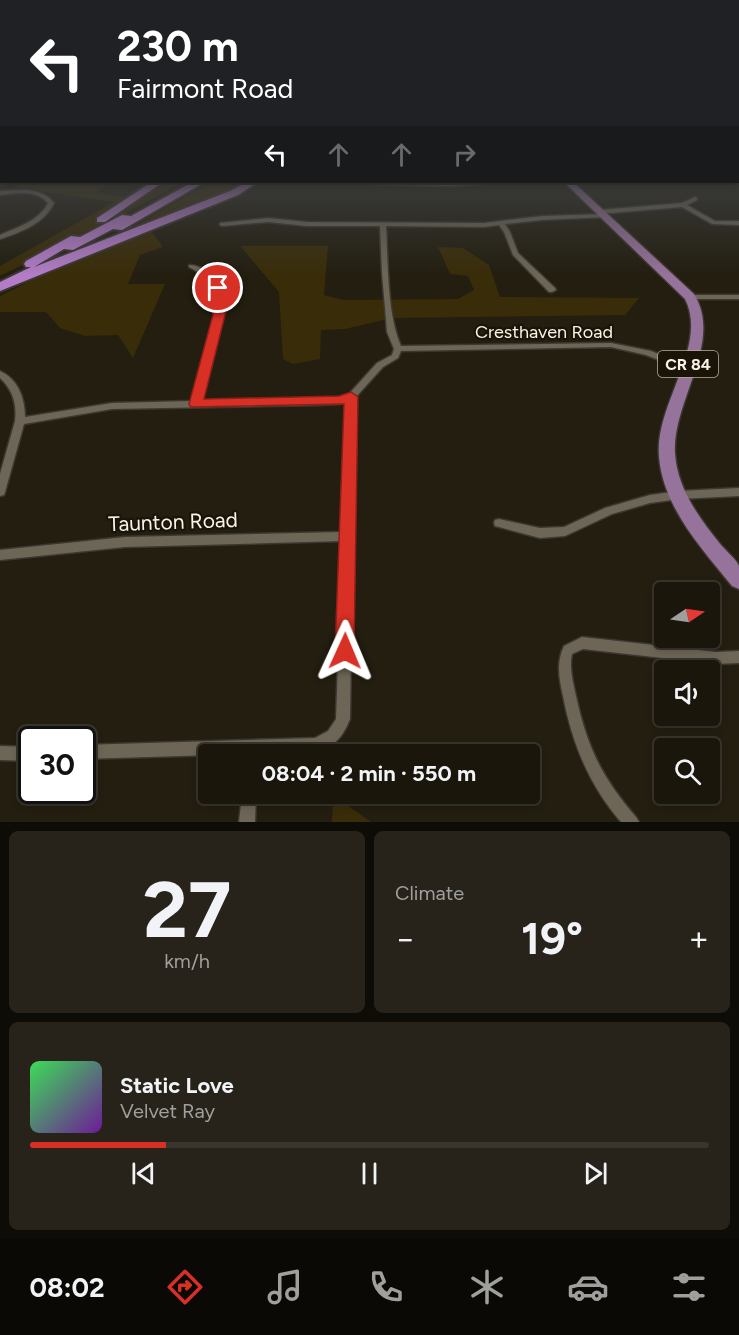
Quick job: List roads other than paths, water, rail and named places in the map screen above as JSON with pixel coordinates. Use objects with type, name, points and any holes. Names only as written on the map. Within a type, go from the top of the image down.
[{"type":"highway","points":[[13,274],[72,240],[134,198]]},
{"type":"highway","points":[[0,280],[102,230],[159,198]]},
{"type":"highway","points":[[0,288],[171,198]]},
{"type":"highway","points":[[27,274],[220,198]]},
{"type":"main road","name":"CR 84","points":[[585,198],[690,297],[697,308],[699,326],[672,413],[667,448],[672,477],[679,495],[702,534],[739,580]]},
{"type":"street","points":[[0,237],[39,218],[48,210],[51,203],[47,198]]},
{"type":"street","points":[[222,224],[274,220],[307,224],[484,225],[683,205],[695,199]]},
{"type":"street","points":[[683,205],[703,218],[719,224],[739,223]]},
{"type":"street","points":[[501,223],[515,254],[552,290]]},
{"type":"street","points":[[20,421],[112,406],[340,401],[351,397],[380,365],[395,356],[398,349],[391,332],[383,225]]},
{"type":"street","points":[[191,266],[201,270],[218,288],[222,297],[213,343],[196,404]]},
{"type":"street","points":[[690,297],[739,297]]},
{"type":"street","name":"Cresthaven Road","points":[[398,349],[611,345],[648,353],[687,368]]},
{"type":"street","points":[[0,374],[17,392],[21,410],[0,492]]},
{"type":"street","points":[[315,744],[327,741],[340,728],[343,719],[351,397]]},
{"type":"street","points":[[499,523],[540,532],[564,531],[629,504],[679,495],[739,492]]},
{"type":"street","name":"Taunton Road","points":[[0,555],[114,543],[348,536]]},
{"type":"street","points":[[631,822],[606,793],[582,748],[563,664],[568,650],[582,643],[591,643],[716,658],[739,657]]},
{"type":"street","points":[[96,752],[198,751]]},
{"type":"street","points":[[0,753],[18,754]]},
{"type":"street","points":[[247,822],[248,804]]}]
